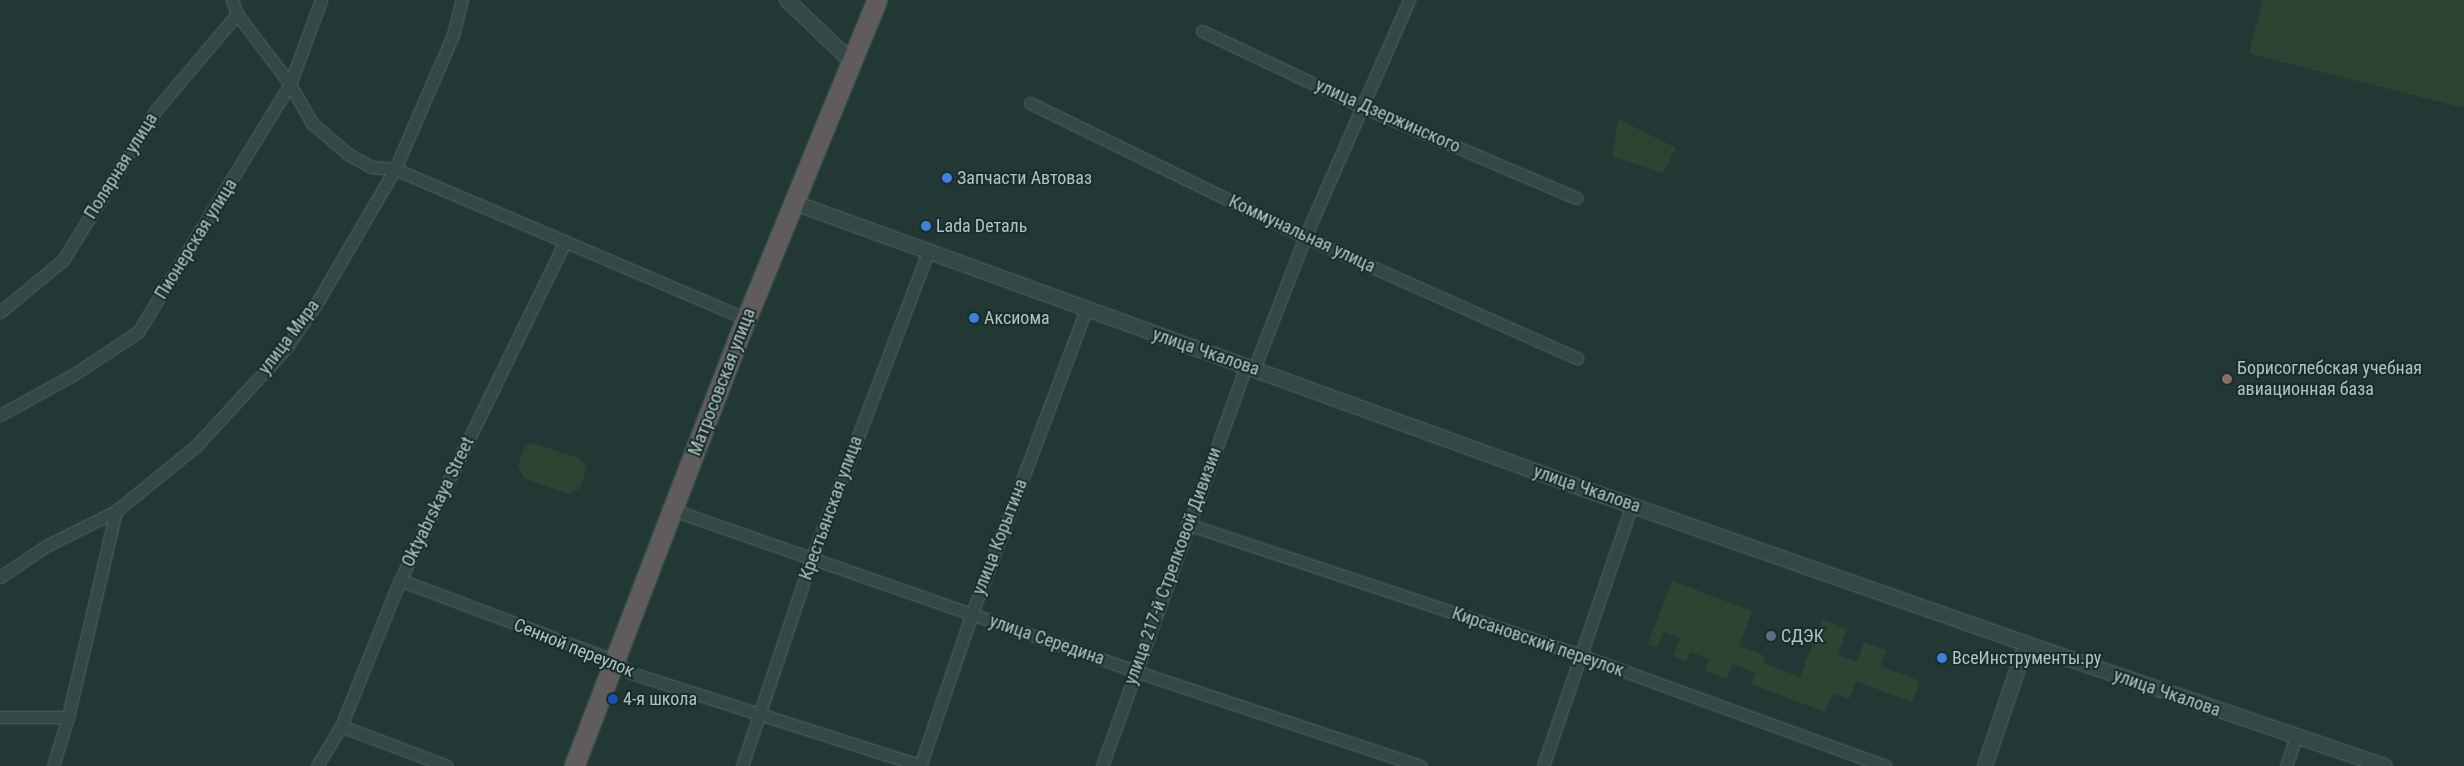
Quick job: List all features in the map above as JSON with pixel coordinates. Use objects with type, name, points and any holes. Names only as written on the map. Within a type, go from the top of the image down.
[{"type":"highway","name":"Матросовская улица","points":[[574,766],[792,202],[850,60],[877,0]]},
{"type":"street","points":[[232,0],[237,14],[290,84],[312,123],[348,154],[371,167],[395,169],[746,319]]},
{"type":"street","name":"Пионерская улица","points":[[0,415],[76,373],[138,332],[290,84],[321,0]]},
{"type":"street","name":"улица Мира","points":[[0,577],[46,546],[116,511],[196,446],[286,348],[319,299],[395,169],[453,35],[462,0]]},
{"type":"street","points":[[786,0],[850,60]]},
{"type":"street","name":"улица 217-й Стрелковой Дивизии","points":[[1102,766],[1187,524],[1305,237],[1409,0]]},
{"type":"street","name":"Полярная улица","points":[[0,312],[63,260],[156,110],[237,14]]},
{"type":"street","name":"улица Дзержинского","points":[[1202,31],[1363,106],[1576,198]]},
{"type":"street","name":"Коммунальная улица","points":[[1030,103],[1305,237],[1576,358]]},
{"type":"street","name":"улица Чкалова","points":[[792,202],[1086,310],[1632,505],[2026,644],[2385,766]]},
{"type":"street","name":"Oktyabrskaya Street","points":[[316,766],[341,726],[400,580],[565,241]]},
{"type":"street","name":"Крестьянская улица","points":[[742,766],[811,560],[928,252]]},
{"type":"street","name":"улица Корытина","points":[[921,766],[972,613],[1086,310]]},
{"type":"street","points":[[1543,766],[1632,505]]},
{"type":"street","name":"улица Середина","points":[[673,510],[811,560],[972,613],[1135,671],[1421,766]]},
{"type":"street","points":[[53,766],[68,717],[116,511]]},
{"type":"street","name":"Кирсановский переулок","points":[[1187,524],[1580,655],[1885,766]]},
{"type":"street","name":"Сенной переулок","points":[[400,580],[615,662],[631,673],[759,712],[921,766]]},
{"type":"street","points":[[1985,766],[2026,644]]},
{"type":"street","points":[[0,717],[68,717]]},
{"type":"street","points":[[341,726],[447,766]]},
{"type":"street","points":[[2286,766],[2296,737]]},
{"type":"green space","points":[[2263,0],[2464,0],[2464,108],[2254,55],[2249,52]]},
{"type":"green space","points":[[1618,119],[1676,148],[1663,173],[1613,157]]},
{"type":"green space","points":[[534,443],[578,458],[585,464],[586,471],[579,489],[567,494],[524,478],[518,465],[525,446]]},
{"type":"green space","points":[[1672,581],[1752,611],[1739,646],[1765,656],[1763,663],[1800,677],[1822,619],[1847,629],[1838,655],[1857,662],[1864,642],[1887,650],[1881,666],[1920,681],[1912,702],[1856,681],[1849,699],[1833,693],[1825,712],[1751,684],[1756,673],[1733,664],[1727,679],[1705,670],[1709,659],[1690,652],[1686,661],[1673,656],[1680,638],[1663,632],[1657,648],[1648,644]]},
{"type":"place","name":"Запчасти Автоваз","points":[[947,178]]},
{"type":"place","name":"Lada Dеталь","points":[[926,226]]},
{"type":"place","name":"Аксиома","points":[[974,318]]},
{"type":"place","name":"Борисоглебская учебная авиационная база","points":[[2227,379]]},
{"type":"place","name":"СДЭК","points":[[1771,636]]},
{"type":"place","name":"ВсеИнструменты.ру","points":[[1942,658]]},
{"type":"place","name":"4-я школа","points":[[613,699]]}]
